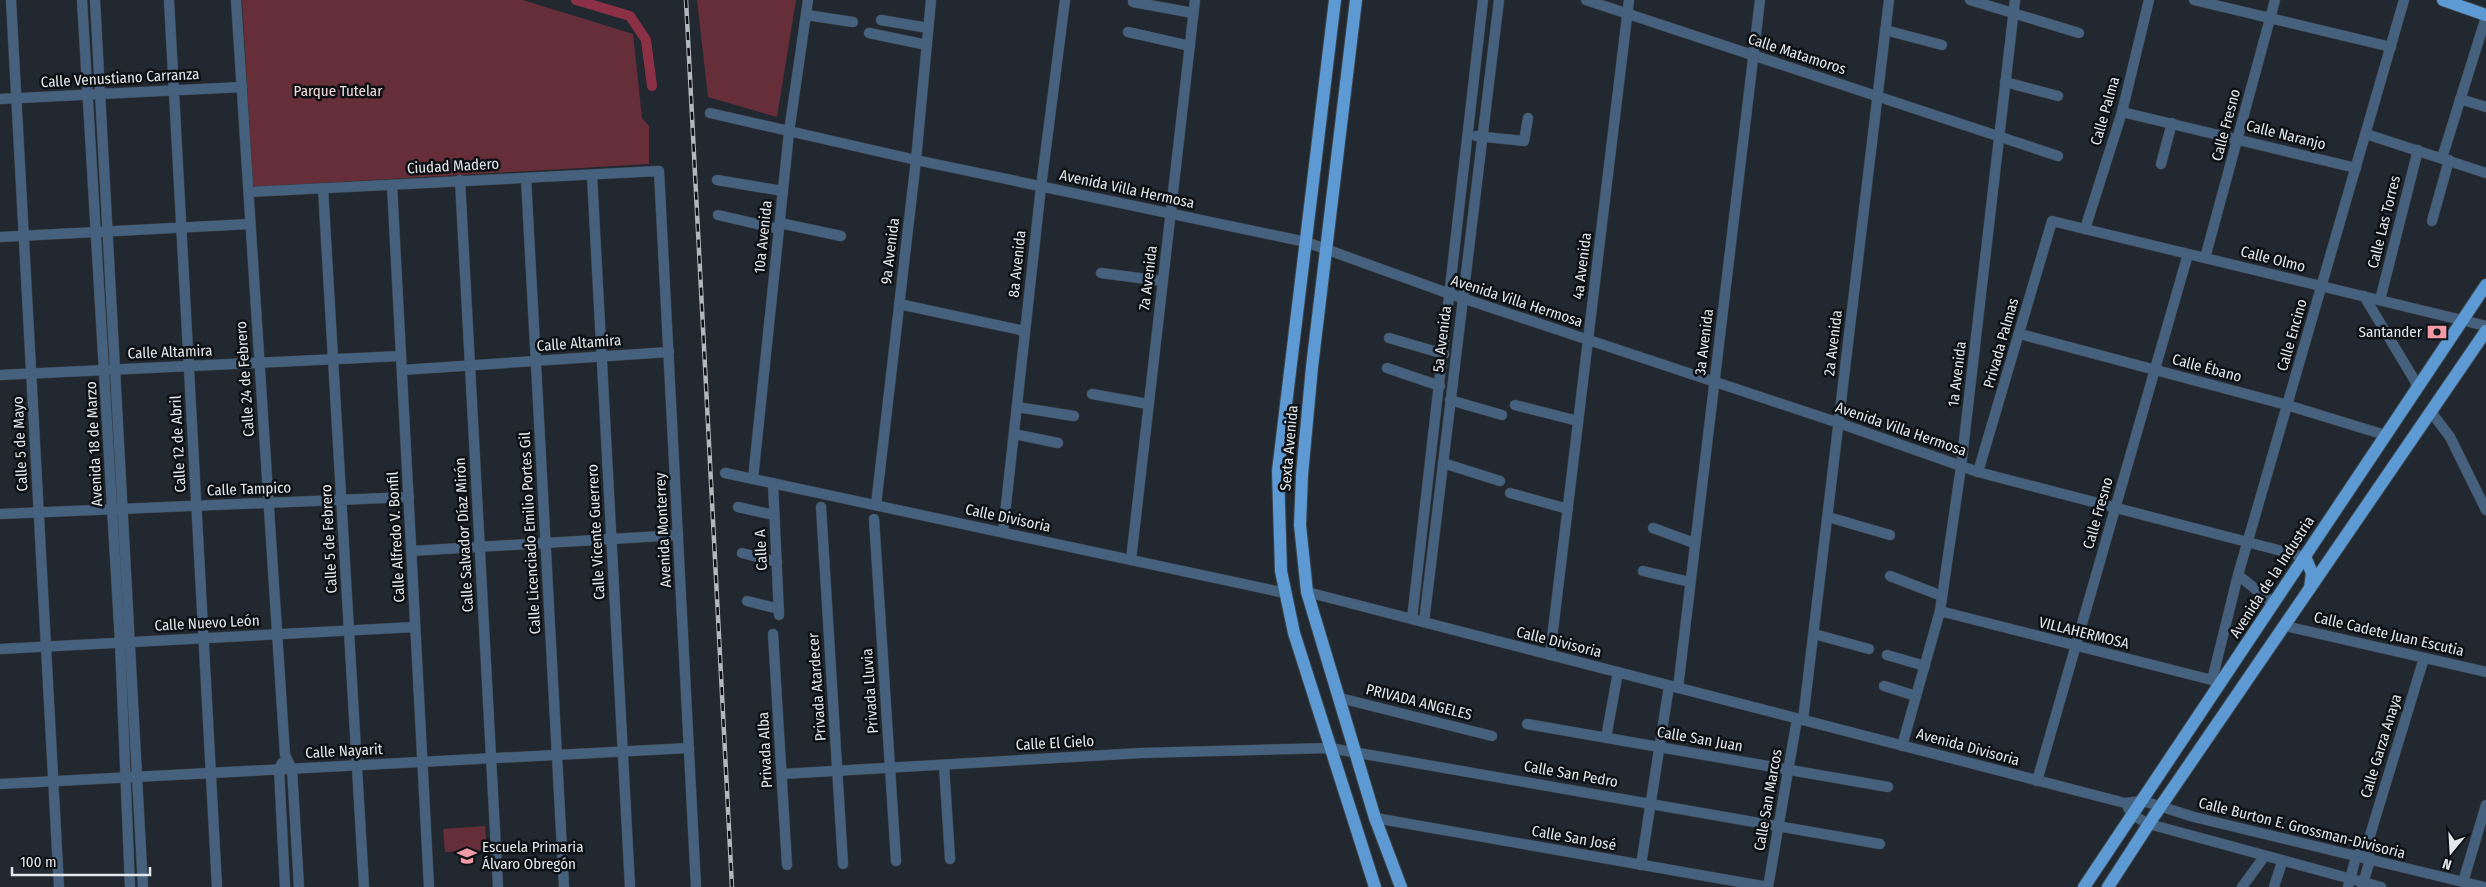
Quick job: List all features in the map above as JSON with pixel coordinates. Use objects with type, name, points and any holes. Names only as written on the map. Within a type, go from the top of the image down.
[{"type":"main road","name":"Sexta Avenida","points":[[1335,0],[1278,471],[1278,523],[1281,571],[1294,633],[1375,887]]},
{"type":"main road","name":"Sexta Avenida","points":[[1356,0],[1312,367],[1302,475],[1300,525],[1307,592],[1376,818],[1400,887]]},
{"type":"main road","points":[[2444,0],[2486,16]]},
{"type":"main road","name":"Avenida de la Industria","points":[[2084,887],[2134,816],[2216,683],[2274,604],[2486,285]]},
{"type":"main road","points":[[2108,887],[2160,807],[2486,331]]},
{"type":"main road","points":[[2305,557],[2312,573],[2310,588]]},
{"type":"street","name":"Calle 5 de Mayo","points":[[11,0],[59,887]]},
{"type":"street","name":"Avenida 18 de Marzo","points":[[82,0],[95,232],[110,369]]},
{"type":"street","name":"Avenida 18 de Marzo","points":[[95,0],[108,231],[110,369],[125,642],[137,777],[143,887]]},
{"type":"street","name":"Calle 12 de Abril","points":[[169,0],[218,887]]},
{"type":"street","name":"Calle 24 de Febrero","points":[[236,0],[276,634],[285,755],[292,769],[299,887]]},
{"type":"street","name":"10a Avenida","points":[[753,479],[789,132],[808,0]]},
{"type":"street","name":"9a Avenida","points":[[876,505],[916,160],[927,45],[929,0]]},
{"type":"street","name":"8a Avenida","points":[[1003,532],[1041,186],[1065,0]]},
{"type":"street","name":"7a Avenida","points":[[1131,560],[1195,0]]},
{"type":"street","name":"5a Avenida","points":[[1412,619],[1484,0]]},
{"type":"street","name":"5a Avenida","points":[[1424,622],[1499,0]]},
{"type":"street","name":"Calle Matamoros","points":[[1586,0],[2058,156]]},
{"type":"street","name":"4a Avenida","points":[[1550,655],[1629,0]]},
{"type":"street","name":"3a Avenida","points":[[1641,865],[1660,747],[1674,687],[1690,582],[1760,0]]},
{"type":"street","name":"2a Avenida","points":[[1800,719],[1814,634],[1889,0]]},
{"type":"street","points":[[1970,0],[2079,33]]},
{"type":"street","name":"1a Avenida","points":[[1902,746],[1940,611],[1961,466],[2015,0]]},
{"type":"street","name":"Calle Palma","points":[[2084,229],[2122,112],[2149,0]]},
{"type":"street","points":[[2194,0],[2390,47]]},
{"type":"street","name":"Calle Fresno","points":[[2205,258],[2276,0]]},
{"type":"street","name":"Calle Encino","points":[[2216,683],[2238,575],[2404,0]]},
{"type":"street","points":[[1133,2],[1194,13]]},
{"type":"street","points":[[806,15],[853,22]]},
{"type":"street","points":[[2432,221],[2460,99],[2486,16]]},
{"type":"street","points":[[881,20],[928,28]]},
{"type":"street","points":[[1885,30],[1942,45]]},
{"type":"street","points":[[1128,32],[1190,46]]},
{"type":"street","points":[[869,33],[927,45]]},
{"type":"street","points":[[2005,82],[2058,96]]},
{"type":"street","name":"Calle Venustiano Carranza","points":[[0,99],[242,87]]},
{"type":"street","points":[[2460,99],[2486,107]]},
{"type":"street","name":"Calle Naranjo","points":[[2122,112],[2238,138],[2356,168]]},
{"type":"street","name":"Avenida Villa Hermosa","points":[[710,113],[916,160],[1306,242],[1450,294],[1839,423],[1978,472],[2305,557]]},
{"type":"street","points":[[1468,134],[1524,141],[1528,118]]},
{"type":"street","points":[[2161,164],[2172,123]]},
{"type":"street","points":[[2366,134],[2486,174]]},
{"type":"street","name":"Calle Las Torres","points":[[2380,300],[2418,150]]},
{"type":"street","name":"Ciudad Madero","points":[[249,192],[659,171]]},
{"type":"street","name":"Avenida Monterrey","points":[[659,171],[696,887]]},
{"type":"street","name":"Calle Vicente Guerrero","points":[[592,175],[630,887]]},
{"type":"street","name":"Calle Licenciado Emilio Portes Gil","points":[[526,178],[564,887]]},
{"type":"street","name":"Calle Salvador Díaz Mirón","points":[[460,180],[498,887]]},
{"type":"street","points":[[717,180],[783,191]]},
{"type":"street","name":"Calle Alfredo V. Bonfil","points":[[392,185],[429,887]]},
{"type":"street","name":"Calle 5 de Febrero","points":[[323,188],[364,887]]},
{"type":"street","points":[[718,215],[842,236]]},
{"type":"street","name":"Calle Olmo","points":[[2052,222],[2486,326]]},
{"type":"street","name":"Privada Palmas","points":[[1978,472],[2052,222]]},
{"type":"street","points":[[0,237],[250,224]]},
{"type":"street","name":"Calle Fresno","points":[[2037,780],[2188,254]]},
{"type":"street","points":[[1101,273],[1162,282]]},
{"type":"street","points":[[2364,296],[2418,386]]},
{"type":"street","points":[[899,304],[1025,331]]},
{"type":"street","name":"Calle Ébano","points":[[2020,334],[2287,405],[2386,435]]},
{"type":"street","points":[[1389,338],[1444,354]]},
{"type":"street","name":"Calle Altamira","points":[[402,370],[669,352]]},
{"type":"street","name":"Calle Altamira","points":[[0,375],[401,356]]},
{"type":"street","points":[[1387,368],[1440,386]]},
{"type":"street","points":[[1092,394],[1148,404]]},
{"type":"street","points":[[1450,400],[1502,415]]},
{"type":"street","points":[[1515,405],[1578,421]]},
{"type":"street","points":[[1017,407],[1074,416]]},
{"type":"street","points":[[2431,412],[2450,437],[2486,510]]},
{"type":"street","points":[[1014,434],[1058,443]]},
{"type":"street","points":[[1432,451],[1500,482]]},
{"type":"street","name":"Calle Divisoria","points":[[725,473],[1285,593]]},
{"type":"street","name":"Calle A","points":[[747,601],[779,612],[773,483]]},
{"type":"street","points":[[1510,493],[1568,509]]},
{"type":"street","name":"Calle Tampico","points":[[0,514],[409,497]]},
{"type":"street","points":[[1426,506],[1438,508]]},
{"type":"street","points":[[738,507],[774,516]]},
{"type":"street","name":"Privada Atardecer","points":[[821,508],[843,864]]},
{"type":"street","points":[[1828,517],[1890,535]]},
{"type":"street","name":"Privada Lluvia","points":[[874,519],[896,861]]},
{"type":"street","points":[[1653,528],[1694,544]]},
{"type":"street","points":[[412,551],[678,535]]},
{"type":"street","points":[[742,553],[777,562]]},
{"type":"street","points":[[1643,571],[1690,582]]},
{"type":"street","points":[[2238,575],[2274,604]]},
{"type":"street","points":[[1890,576],[1942,596]]},
{"type":"street","name":"Calle Divisoria","points":[[1307,592],[1800,719]]},
{"type":"street","name":"VILLAHERMOSA","points":[[1940,611],[2216,683]]},
{"type":"street","name":"Calle Nuevo León","points":[[0,649],[415,626]]},
{"type":"street","name":"Calle Cadete Juan Escutia","points":[[2285,626],[2486,672]]},
{"type":"street","name":"Privada Alba","points":[[773,634],[787,865]]},
{"type":"street","points":[[1814,634],[1869,649]]},
{"type":"street","name":"Avenida 18 de Marzo","points":[[125,642],[124,778],[130,887]]},
{"type":"street","points":[[1887,655],[1925,666]]},
{"type":"street","name":"Calle Garza Anaya","points":[[2356,857],[2368,842],[2424,658]]},
{"type":"street","points":[[1606,738],[1618,672]]},
{"type":"street","points":[[1884,686],[1916,696]]},
{"type":"street","name":"PRIVADA ANGELES","points":[[1340,698],[1492,736]]},
{"type":"street","name":"Avenida Divisoria","points":[[1800,719],[2125,803],[2143,801]]},
{"type":"street","name":"Calle San Marcos","points":[[1768,887],[1800,719]]},
{"type":"street","name":"Calle San Juan","points":[[1527,724],[1888,787]]},
{"type":"street","name":"Calle Nayarit","points":[[0,784],[689,748]]},
{"type":"street","name":"Calle El Cielo","points":[[782,774],[1140,753],[1330,748],[1356,751]]},
{"type":"street","name":"Calle San Pedro","points":[[1356,751],[1880,844]]},
{"type":"street","name":"Calle 24 de Febrero","points":[[285,755],[279,769],[285,887]]},
{"type":"street","points":[[944,765],[950,859]]},
{"type":"street","name":"Calle Burton E. Grossman-Divisoria","points":[[2143,801],[2356,857],[2484,887]]},
{"type":"street","points":[[2125,803],[2134,816],[2149,824],[2264,856],[2349,883],[2381,887]]},
{"type":"street","points":[[2463,882],[2486,805]]},
{"type":"street","name":"Calle San José","points":[[1376,818],[1768,887]]},
{"type":"street","name":"Calle Garza Anaya","points":[[2368,842],[2370,860]]},
{"type":"street","points":[[2242,887],[2264,856]]},
{"type":"street","points":[[2349,883],[2356,857]]},
{"type":"street","points":[[2363,885],[2370,860]]},
{"type":"street","points":[[2274,887],[2282,862]]},
{"type":"green space","name":"Parque Tutelar","points":[[242,0],[523,0],[633,34],[642,118],[649,126],[649,164],[253,187]]},
{"type":"green space","points":[[697,0],[796,0],[777,117],[708,97]]},
{"type":"green space","points":[[485,826],[487,850],[445,852],[443,829]]},
{"type":"waterway","points":[[576,0],[630,16],[646,40],[652,86]]},
{"type":"railway","points":[[686,0],[732,887]]},
{"type":"place","name":"Santander","points":[[2437,332]]},
{"type":"place","name":"Escuela Primaria Álvaro Obregón","points":[[467,856]]}]
